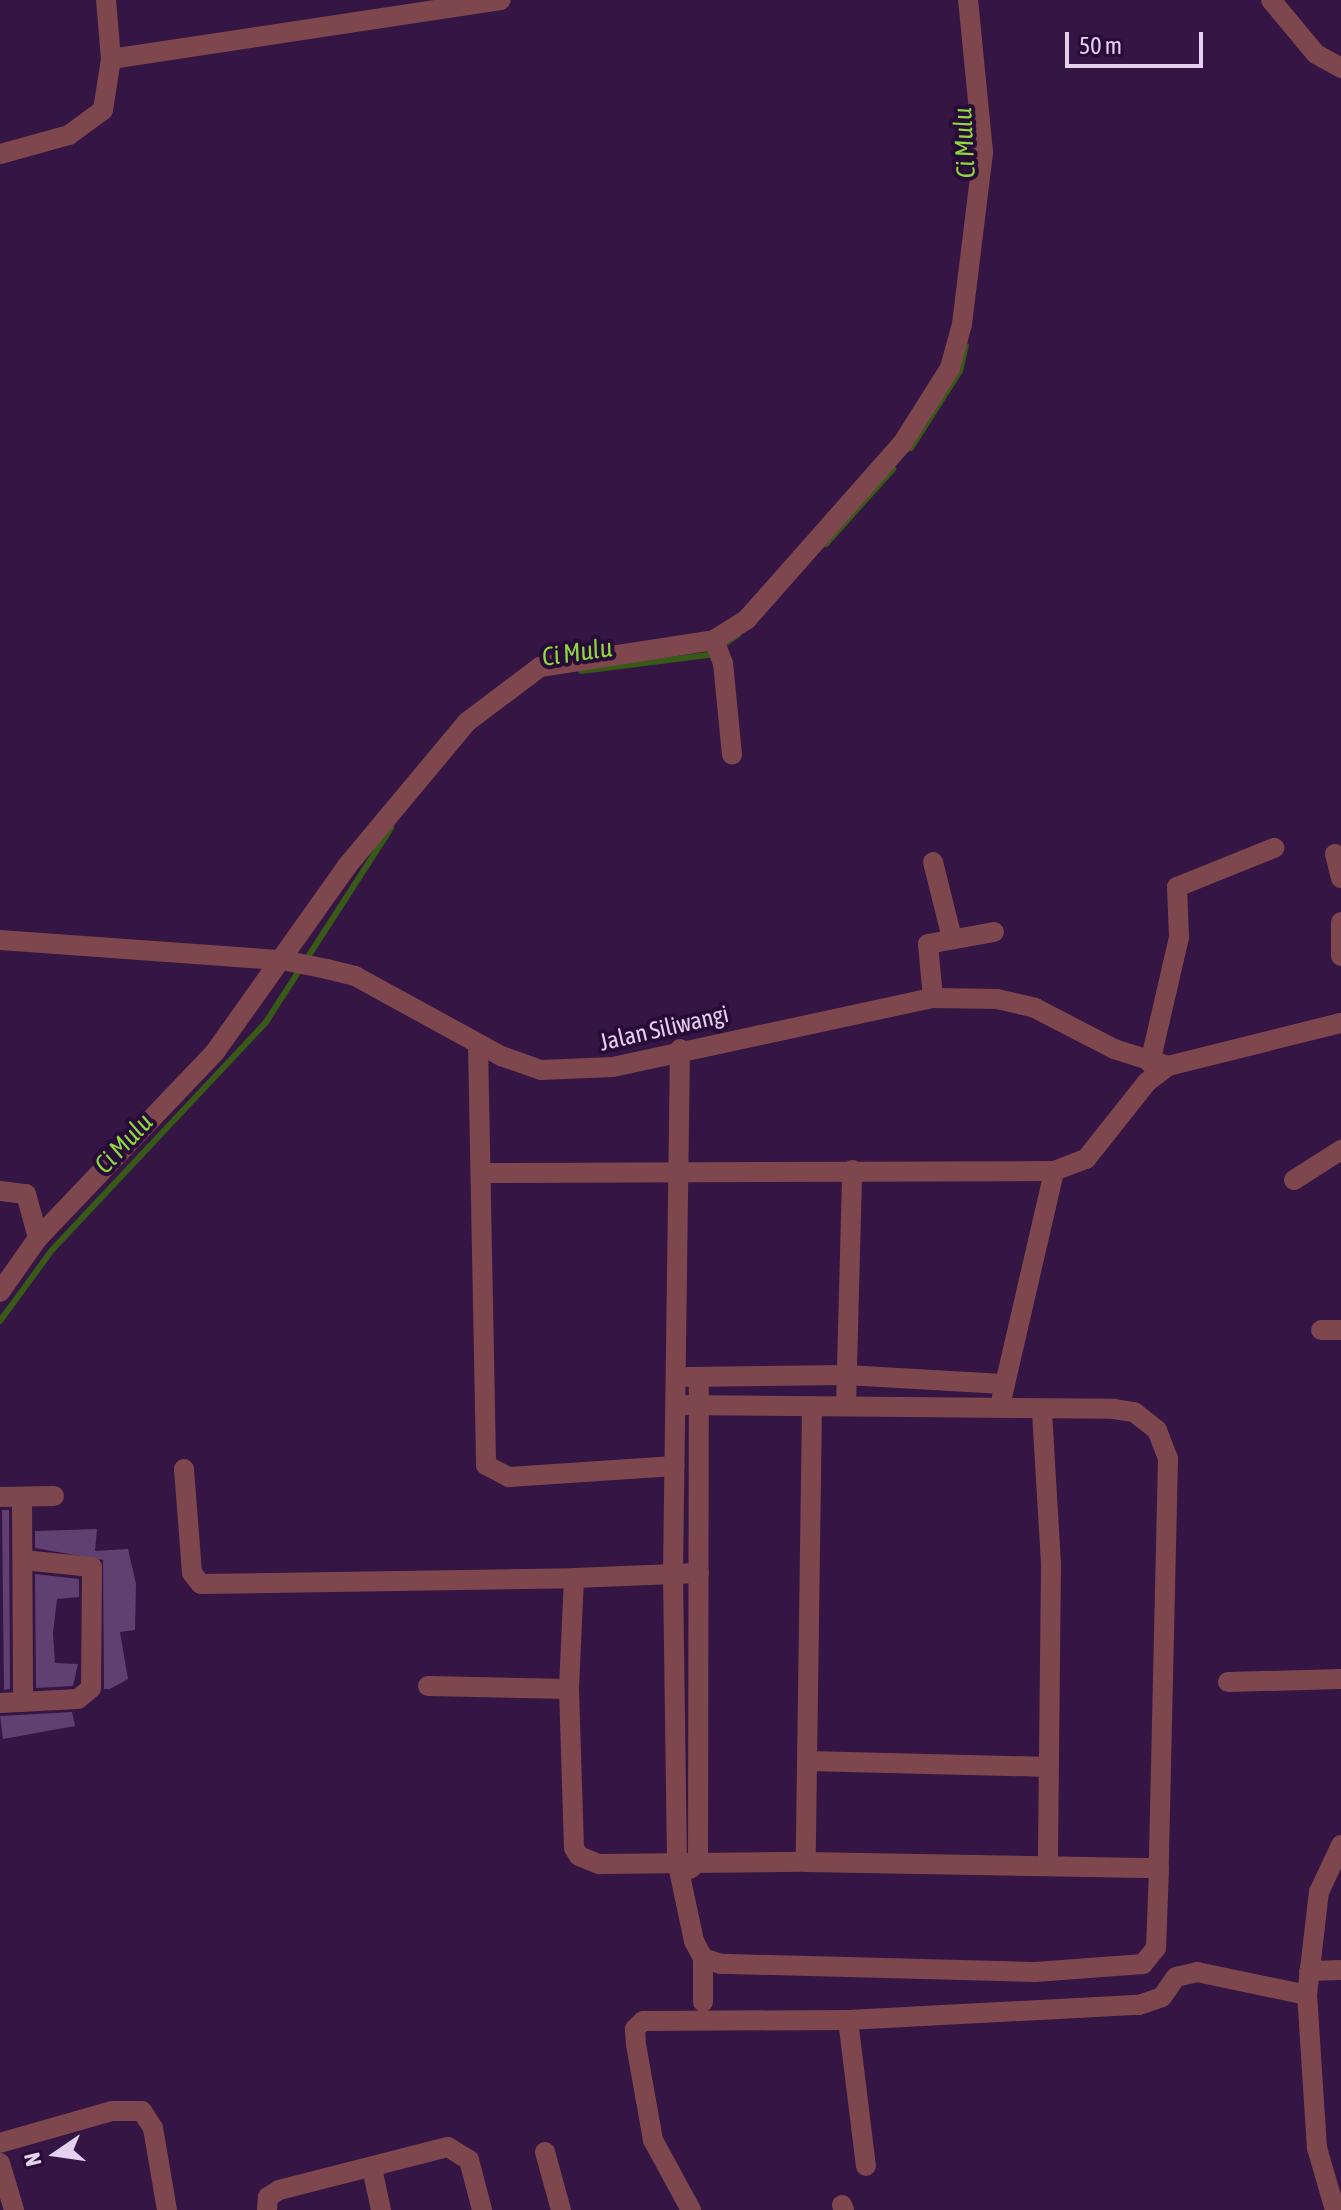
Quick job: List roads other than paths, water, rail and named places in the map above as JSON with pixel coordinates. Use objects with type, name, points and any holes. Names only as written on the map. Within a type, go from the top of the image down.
[{"type":"street","points":[[0,154],[69,135],[98,117],[111,59],[106,0]]},
{"type":"street","points":[[111,59],[501,0]]},
{"type":"street","points":[[0,1292],[38,1238],[215,1052],[417,776],[496,695],[540,667],[714,641],[747,619],[902,444],[950,368],[962,324],[983,163],[968,0]]},
{"type":"street","points":[[1271,0],[1316,54],[1341,68]]},
{"type":"street","points":[[714,641],[723,663],[732,755]]},
{"type":"street","points":[[481,1173],[1054,1171],[1086,1159],[1159,1065],[1179,937],[1177,887],[1274,848]]},
{"type":"street","points":[[1335,854],[1341,878]]},
{"type":"street","points":[[933,862],[952,938]]},
{"type":"street","points":[[1341,922],[1341,956]]},
{"type":"street","points":[[933,998],[925,949],[952,938],[994,932]]},
{"type":"street","name":"Jalan Siliwangi","points":[[0,940],[283,960],[327,969],[355,976],[519,1064],[567,1071],[613,1067],[680,1049],[933,998],[997,999],[1035,1008],[1159,1065]]},
{"type":"street","points":[[1159,1065],[1341,1023]]},
{"type":"street","points":[[478,1044],[481,1353],[490,1471],[509,1477],[675,1466]]},
{"type":"street","points":[[680,1049],[673,1574],[675,1694],[686,1866],[694,1941],[703,1958],[703,2002]]},
{"type":"street","points":[[1294,1180],[1341,1150]]},
{"type":"street","points":[[846,1406],[852,1170]]},
{"type":"street","points":[[1001,1409],[1003,1384],[1054,1171]]},
{"type":"street","points":[[0,1191],[26,1194],[38,1238]]},
{"type":"street","points":[[676,1377],[846,1375],[1003,1384]]},
{"type":"street","points":[[686,1866],[699,1696],[699,1377]]},
{"type":"street","points":[[676,1405],[1134,1412],[1166,1443],[1156,1948],[1143,1964],[1125,1970],[969,1972],[721,1964],[703,1958]]},
{"type":"street","points":[[806,1862],[812,1406]]},
{"type":"street","points":[[1042,1412],[1051,1565],[1048,1866]]},
{"type":"street","points":[[184,1469],[192,1573],[201,1584],[699,1573]]},
{"type":"street","points":[[0,1497],[54,1496]]},
{"type":"street","points":[[22,1497],[23,1702]]},
{"type":"street","points":[[0,1703],[90,1693],[92,1567],[83,1562],[23,1560]]},
{"type":"street","points":[[574,1578],[569,1689],[569,1818],[579,1856],[599,1864],[686,1866],[806,1862],[1159,1868]]},
{"type":"street","points":[[1228,1682],[1341,1679]]},
{"type":"street","points":[[428,1686],[569,1689]]},
{"type":"street","points":[[675,1694],[699,1696]]},
{"type":"street","points":[[807,1761],[1049,1767]]},
{"type":"street","points":[[1335,2210],[1317,2148],[1307,1995],[1319,1892],[1341,1845]]},
{"type":"street","points":[[1309,1971],[1341,1970]]},
{"type":"street","points":[[691,2210],[653,2140],[637,2026],[655,2017],[848,2020],[1139,2005],[1162,1997],[1176,1977],[1197,1972],[1307,1995]]},
{"type":"street","points":[[848,2020],[866,2166]]},
{"type":"street","points":[[0,2143],[112,2111],[142,2111],[153,2128],[160,2209]]},
{"type":"street","points":[[267,2210],[271,2193],[455,2149],[469,2160],[482,2210]]},
{"type":"street","points":[[545,2152],[561,2210]]},
{"type":"street","points":[[0,2163],[14,2210]]},
{"type":"street","points":[[372,2168],[381,2210]]},
{"type":"waterway","name":"Ci Mulu","points":[[911,448],[960,371],[966,346]]},
{"type":"waterway","name":"Ci Mulu","points":[[826,544],[893,469]]},
{"type":"waterway","name":"Ci Mulu","points":[[581,671],[708,655],[738,635]]},
{"type":"waterway","name":"Ci Mulu","points":[[0,1321],[52,1250],[266,1022],[391,828]]}]
